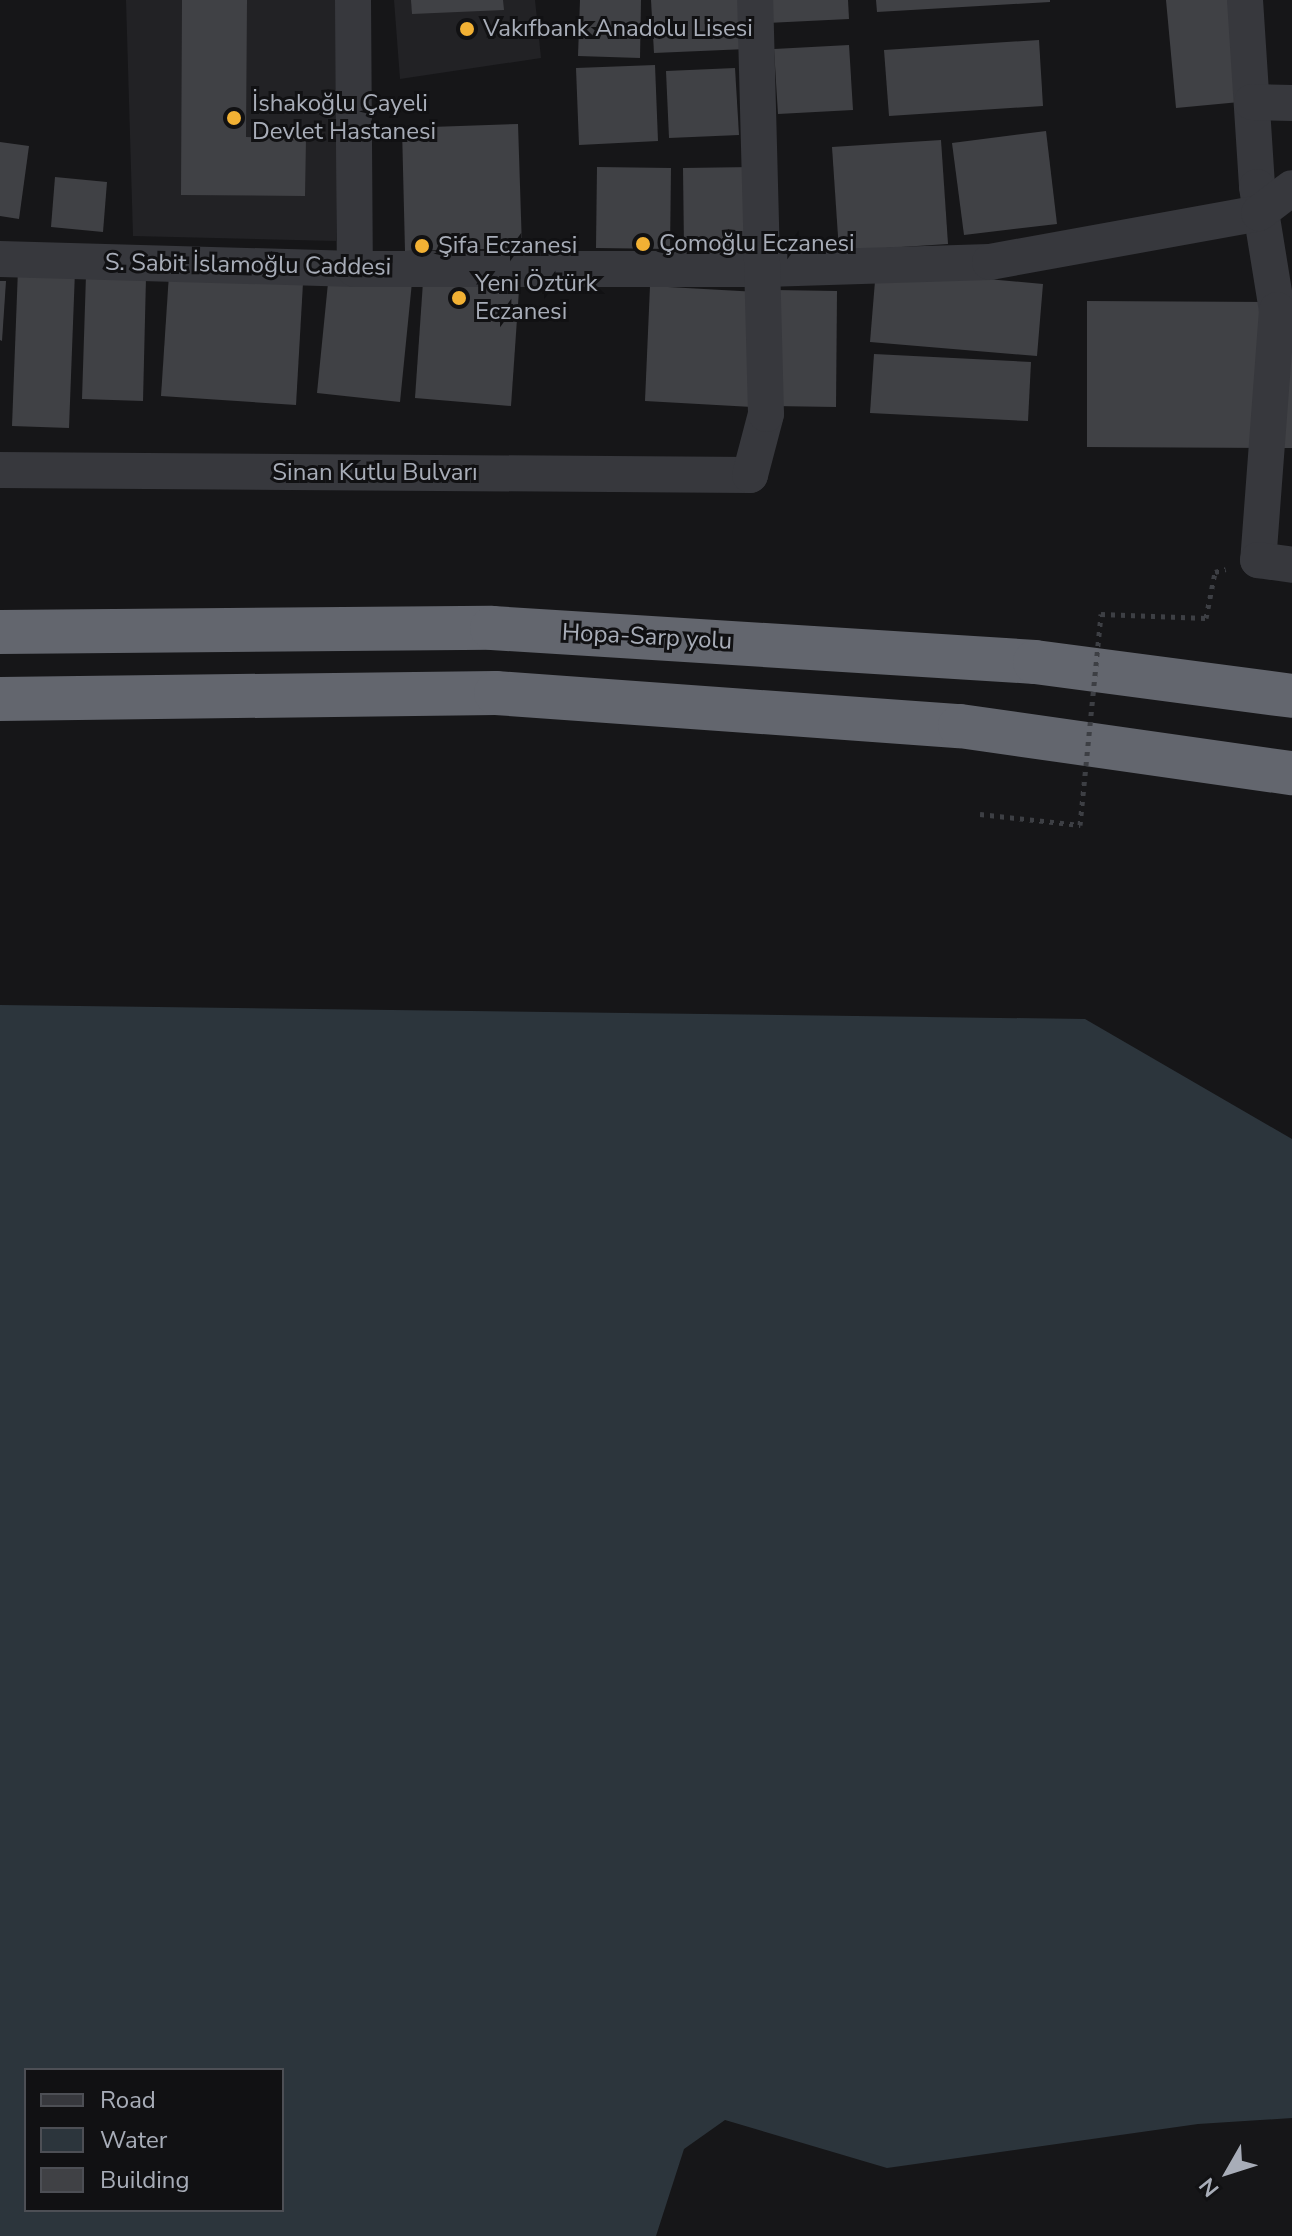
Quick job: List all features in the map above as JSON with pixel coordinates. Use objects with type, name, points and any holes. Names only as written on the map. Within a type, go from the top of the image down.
[{"type":"highway","name":"Hopa-Sarp yolu","points":[[0,632],[492,628],[1035,662],[1292,696]]},
{"type":"highway","points":[[0,699],[496,693],[960,726],[1292,773]]},
{"type":"street","points":[[353,0],[355,269]]},
{"type":"street","points":[[755,0],[765,269]]},
{"type":"street","points":[[1245,0],[1259,213],[1277,310],[1275,562]]},
{"type":"street","points":[[1252,102],[1292,103]]},
{"type":"street","points":[[1259,213],[1292,188]]},
{"type":"street","name":"S. Sabit İslamoğlu Caddesi","points":[[0,259],[355,269],[765,269],[990,262],[1259,213]]},
{"type":"street","name":"Sinan Kutlu Bulvarı","points":[[0,470],[750,475],[766,414],[765,269]]},
{"type":"path","points":[[980,814],[1080,825],[1101,614],[1206,618],[1215,572],[1275,562]]},
{"type":"shaded area","name":"İshakoğlu Çayeli Devlet Hastanesi","points":[[126,0],[339,0],[336,241],[133,236]]},
{"type":"shaded area","name":"Vakıfbank Anadolu Lisesi","points":[[394,0],[535,0],[541,58],[400,79]]},
{"type":"water","points":[[0,1005],[1085,1019],[1292,1139],[1292,2118],[1198,2124],[887,2168],[725,2120],[684,2149],[656,2236],[0,2236]]},
{"type":"building","points":[[182,0],[247,0],[246,137],[306,138],[305,196],[181,195]]},
{"type":"building","points":[[411,0],[503,0],[504,10],[412,14]]},
{"type":"building","points":[[580,0],[641,0],[640,58],[578,56]]},
{"type":"building","points":[[651,0],[745,0],[747,49],[654,53]]},
{"type":"building","points":[[765,0],[848,0],[849,19],[767,23]]},
{"type":"building","points":[[876,0],[1050,0],[1050,2],[877,12]]},
{"type":"building","points":[[1166,0],[1252,0],[1261,100],[1176,108]]},
{"type":"building","points":[[1039,40],[1043,106],[889,116],[884,50]]},
{"type":"building","points":[[849,45],[853,110],[778,114],[774,49]]},
{"type":"building","points":[[655,65],[658,141],[579,145],[576,68]]},
{"type":"building","points":[[735,68],[739,135],[669,138],[666,71]]},
{"type":"building","points":[[518,124],[522,248],[405,251],[402,128]]},
{"type":"building","points":[[1046,131],[1057,224],[964,235],[952,143]]},
{"type":"building","points":[[941,140],[948,244],[839,251],[832,147]]},
{"type":"building","points":[[0,142],[29,146],[19,219],[0,216]]},
{"type":"building","points":[[597,167],[671,168],[670,249],[596,248]]},
{"type":"building","points":[[753,167],[755,247],[684,248],[683,168]]},
{"type":"building","points":[[55,177],[107,182],[103,232],[51,227]]},
{"type":"building","points":[[18,269],[75,271],[69,428],[12,426]]},
{"type":"building","points":[[876,269],[1043,284],[1037,356],[870,342]]},
{"type":"building","points":[[329,273],[412,282],[400,402],[317,393]]},
{"type":"building","points":[[169,274],[303,283],[296,405],[161,396]]},
{"type":"building","points":[[86,275],[146,277],[143,401],[82,399]]},
{"type":"building","points":[[0,281],[6,281],[2,341],[0,340]]},
{"type":"building","points":[[423,282],[519,290],[511,406],[415,398]]},
{"type":"building","points":[[650,286],[758,292],[752,407],[645,401]]},
{"type":"building","points":[[774,290],[837,291],[836,407],[773,406]]},
{"type":"building","points":[[1087,301],[1292,302],[1292,448],[1087,447]]},
{"type":"building","points":[[874,354],[1031,362],[1028,421],[870,413]]},
{"type":"place","name":"Vakıfbank Anadolu Lisesi","points":[[467,29]]},
{"type":"place","name":"İshakoğlu Çayeli Devlet Hastanesi","points":[[234,118]]},
{"type":"place","name":"Çomoğlu Eczanesi","points":[[643,244]]},
{"type":"place","name":"Şifa Eczanesi","points":[[422,246]]},
{"type":"place","name":"Yeni Öztürk Eczanesi","points":[[459,298]]}]
